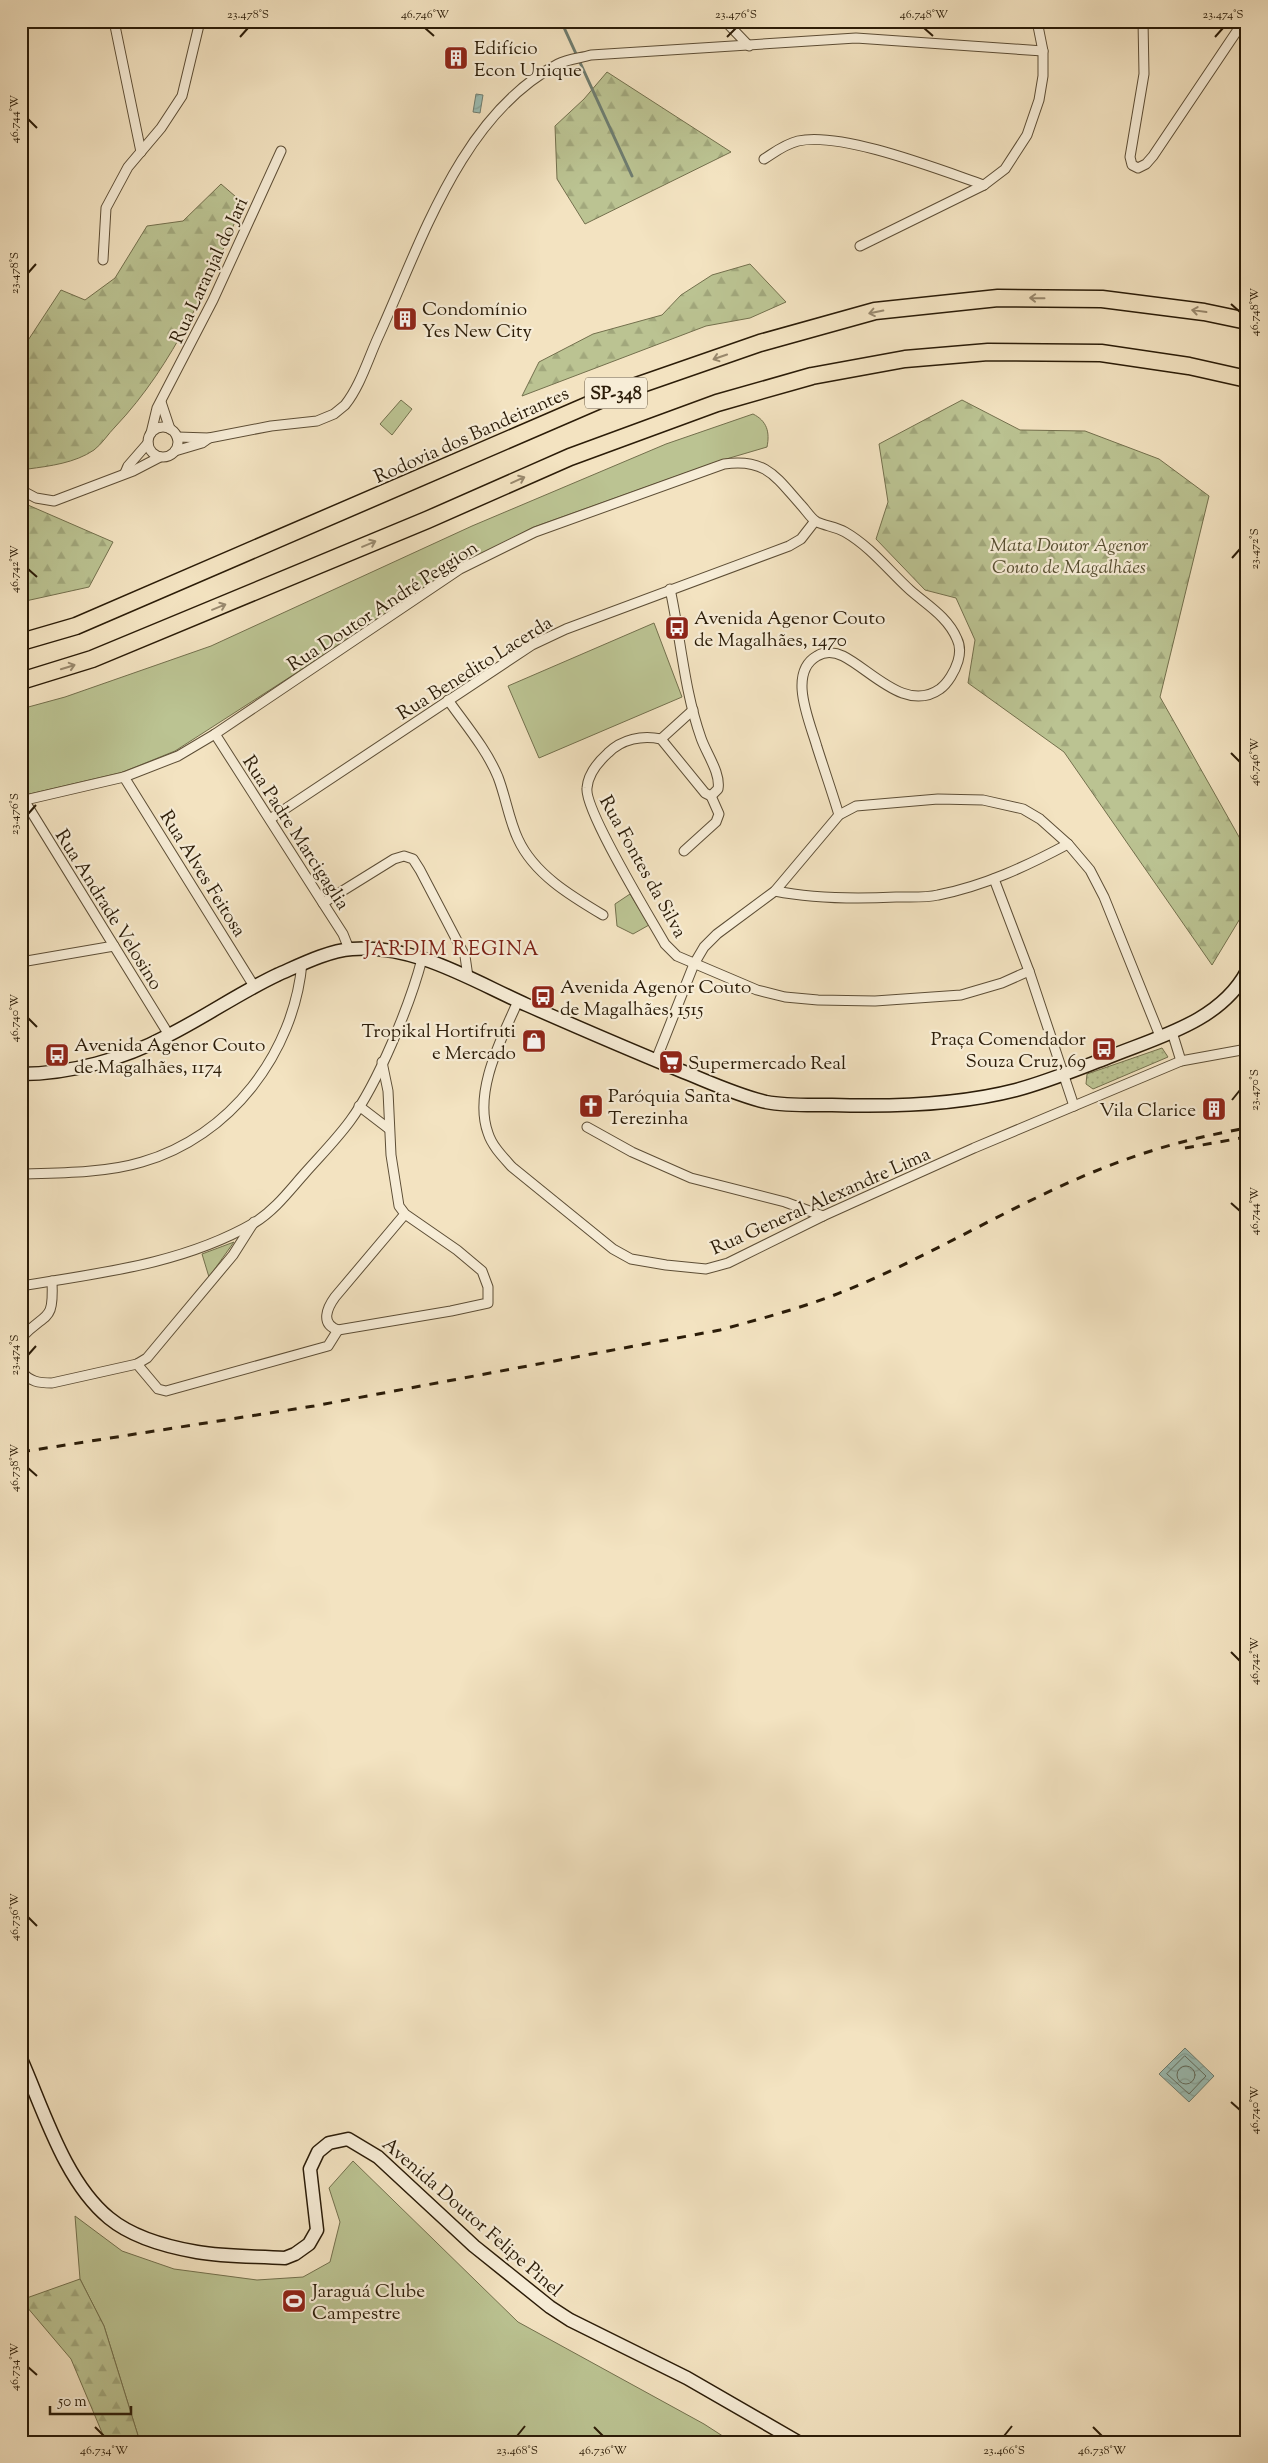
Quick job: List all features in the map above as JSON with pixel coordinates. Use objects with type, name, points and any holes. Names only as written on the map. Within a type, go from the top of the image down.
[{"type":"highway","name":"Rodovia dos Bandeirantes","points":[[21,642],[76,626],[616,393],[760,343],[876,311],[998,298],[1102,299],[1204,312],[1247,321]]},
{"type":"highway","name":"SP-348","points":[[21,681],[92,659],[427,520],[570,457],[717,403],[812,376],[905,359],[988,352],[1101,353],[1189,366],[1247,379]]},
{"type":"street","points":[[114,21],[141,152]]},
{"type":"street","points":[[103,260],[106,208],[116,186],[161,128],[182,96],[200,21]]},
{"type":"street","points":[[725,21],[749,46]]},
{"type":"street","points":[[860,246],[984,185],[1005,169],[1027,135],[1039,100],[1044,76],[1043,51],[1038,21]]},
{"type":"street","points":[[1144,21],[1144,74],[1130,157],[1134,167],[1141,168],[1153,156],[1241,25]]},
{"type":"street","points":[[177,437],[209,438],[271,426],[317,421],[334,414],[345,405],[444,192],[473,142],[493,115],[527,84],[560,63],[588,56],[856,38],[1043,51]]},
{"type":"street","points":[[764,158],[799,141],[838,142],[879,150],[984,185]]},
{"type":"street","name":"Rua Laranjal do Jari","points":[[151,433],[161,402],[213,300],[281,151]]},
{"type":"street","points":[[161,402],[170,429],[177,437],[178,441],[175,451]]},
{"type":"street","points":[[125,473],[128,466],[148,443],[151,433],[161,428],[170,429]]},
{"type":"street","points":[[21,490],[36,498],[54,501],[160,457],[166,457],[175,451],[202,443],[209,438]]},
{"type":"street","points":[[148,443],[152,452],[160,457]]},
{"type":"street","name":"Rua Doutor André Peggion","points":[[22,801],[124,777],[178,756],[215,734],[460,569],[536,532],[724,464],[743,461],[758,465],[769,471],[816,522]]},
{"type":"street","points":[[816,522],[845,532],[866,547],[948,624],[957,639],[959,652],[958,662],[942,687],[933,694],[920,696],[903,694],[841,655],[831,652],[822,653],[811,661],[802,677],[802,689],[839,815]]},
{"type":"street","name":"Rua Benedito Lacerda","points":[[270,819],[532,645],[566,629],[789,546],[801,538],[816,522]]},
{"type":"street","points":[[670,589],[693,710],[719,784],[711,796]]},
{"type":"street","points":[[448,700],[491,764],[498,778],[519,840],[533,862],[560,886],[603,915]]},
{"type":"street","points":[[684,851],[716,822],[719,814],[711,796],[705,794],[661,739],[693,710]]},
{"type":"street","name":"Rua Padre Marcigaglia","points":[[215,734],[343,934],[349,949]]},
{"type":"street","name":"Rua Fontes da Silva","points":[[661,739],[642,736],[610,750],[590,777],[586,789],[595,816],[666,944],[677,956],[757,990],[785,997],[828,1000],[875,1001],[961,995],[1002,983],[1029,971]]},
{"type":"street","name":"Rua Alves Feitosa","points":[[124,777],[254,986]]},
{"type":"street","points":[[656,1060],[694,964],[704,947],[716,934],[775,891],[839,815],[856,806],[938,798],[983,800],[1023,809],[1040,819],[1068,844],[1090,870],[1166,1034],[1181,1061]]},
{"type":"street","name":"Rua Andrade Velosino","points":[[22,801],[169,1035]]},
{"type":"street","points":[[775,891],[811,898],[935,896],[966,889],[1034,862],[1068,844]]},
{"type":"street","points":[[323,903],[394,859],[404,856],[412,859],[436,898],[465,956],[468,977]]},
{"type":"street","points":[[994,878],[1029,971],[1074,1106]]},
{"type":"street","points":[[21,962],[114,946]]},
{"type":"street","points":[[21,1074],[63,1071],[139,1050],[254,986],[302,964],[349,949],[391,951],[422,959],[468,977],[722,1088],[767,1102],[864,1106],[978,1098],[1016,1090],[1064,1075],[1166,1034],[1213,1010],[1232,993],[1247,971]]},
{"type":"street","points":[[21,1286],[150,1264],[209,1244],[254,1222],[278,1205],[338,1135],[359,1106],[382,1062],[418,974],[422,959]]},
{"type":"street","points":[[21,1174],[75,1173],[141,1163],[165,1154],[200,1136],[238,1104],[263,1072],[281,1042],[301,983],[302,964]]},
{"type":"street","name":"Rua General Alexandre Lima","points":[[518,1000],[490,1066],[485,1101],[488,1136],[512,1167],[613,1249],[631,1259],[706,1269],[728,1263],[823,1216],[1181,1061],[1247,1049]]},
{"type":"street","points":[[382,1062],[388,1091],[389,1129],[399,1206],[405,1214],[457,1250],[482,1271],[488,1287],[488,1303],[451,1312],[338,1330],[328,1323],[327,1309],[334,1297],[405,1214]]},
{"type":"street","points":[[359,1106],[389,1129]]},
{"type":"street","points":[[587,1127],[632,1152],[691,1178],[785,1202],[823,1216]]},
{"type":"street","points":[[21,1371],[27,1378],[39,1383],[52,1383],[137,1364],[147,1358],[166,1338],[234,1255],[254,1222]]},
{"type":"street","points":[[21,1338],[47,1316],[53,1305],[52,1281]]},
{"type":"street","points":[[137,1364],[158,1389],[166,1391],[328,1346],[338,1330]]},
{"type":"street","name":"Avenida Doutor Felipe Pinel","points":[[21,2059],[68,2166],[86,2194],[110,2219],[139,2236],[198,2252],[285,2258],[296,2254],[309,2244],[317,2230],[310,2168],[318,2152],[329,2143],[348,2140],[378,2157],[474,2246],[550,2307],[570,2320],[686,2378],[798,2442]]},
{"type":"green space","points":[[607,72],[731,152],[585,224],[557,179],[555,126],[584,99]]},
{"type":"green space","points":[[221,184],[243,203],[204,292],[173,349],[155,377],[136,403],[94,450],[71,461],[28,469],[26,431],[21,428],[21,351],[61,290],[85,300],[115,278],[147,226],[183,221]]},
{"type":"green space","points":[[750,264],[786,302],[750,318],[706,326],[522,396],[539,362],[593,334],[662,315],[681,295],[712,275]]},
{"type":"green space","points":[[401,400],[412,409],[392,435],[380,424]]},
{"type":"green space","name":"Mata Doutor Agenor Couto de Magalhães","points":[[962,400],[1020,430],[1085,431],[1159,459],[1209,496],[1160,697],[1247,851],[1247,907],[1212,965],[1064,752],[968,683],[975,640],[956,598],[925,590],[876,539],[888,502],[879,444]]},
{"type":"green space","points":[[753,414],[762,420],[768,432],[767,447],[716,462],[534,527],[456,567],[391,612],[175,751],[123,772],[21,796],[21,709],[65,697],[211,646],[472,526],[666,444]]},
{"type":"green space","points":[[21,502],[113,542],[89,587],[21,602]]},
{"type":"green space","points":[[654,623],[682,697],[539,758],[508,686]]},
{"type":"green space","points":[[630,894],[649,925],[633,934],[617,926],[615,904]]},
{"type":"green space","points":[[1162,1048],[1168,1057],[1093,1089],[1086,1084],[1087,1074]]},
{"type":"green space","points":[[234,1242],[209,1277],[202,1254]]},
{"type":"green space","name":"Jaraguá Clube Campestre","points":[[353,2161],[518,2322],[704,2424],[732,2442],[140,2442],[104,2326],[80,2279],[75,2216],[122,2251],[174,2269],[257,2280],[303,2277],[330,2262],[340,2222],[329,2188]]},
{"type":"green space","points":[[80,2279],[104,2326],[140,2442],[106,2442],[71,2359],[21,2300]]},
{"type":"water","points":[[476,94],[483,95],[480,113],[473,112]]},
{"type":"water","points":[[1185,2048],[1214,2076],[1189,2102],[1159,2074]]},
{"type":"waterway","points":[[561,21],[632,176]]},
{"type":"railway","points":[[21,1452],[314,1406],[720,1330],[800,1307],[847,1290],[923,1255],[1035,1198],[1111,1165],[1174,1144],[1247,1128]]},
{"type":"railway","points":[[1185,1148],[1247,1137]]},
{"type":"place","name":"Edifício Econ Unique","points":[[456,58]]},
{"type":"place","name":"Condomínio Yes New City","points":[[405,319]]},
{"type":"place","name":"Avenida Agenor Couto de Magalhães, 1470","points":[[677,628]]},
{"type":"place","name":"Avenida Agenor Couto de Magalhães, 1515","points":[[543,997]]},
{"type":"place","name":"Tropikal Hortifruti e Mercado","points":[[534,1041]]},
{"type":"place","name":"Praça Comendador Souza Cruz, 69","points":[[1104,1049]]},
{"type":"place","name":"Avenida Agenor Couto de Magalhães, 1174","points":[[57,1055]]},
{"type":"place","name":"Supermercado Real","points":[[671,1062]]},
{"type":"place","name":"Paróquia Santa Terezinha","points":[[591,1106]]},
{"type":"place","name":"Vila Clarice","points":[[1214,1109]]},
{"type":"place","name":"Jaraguá Clube Campestre","points":[[294,2301]]},
{"type":"district","name":"JARDIM REGINA","points":[[452,948]]}]
